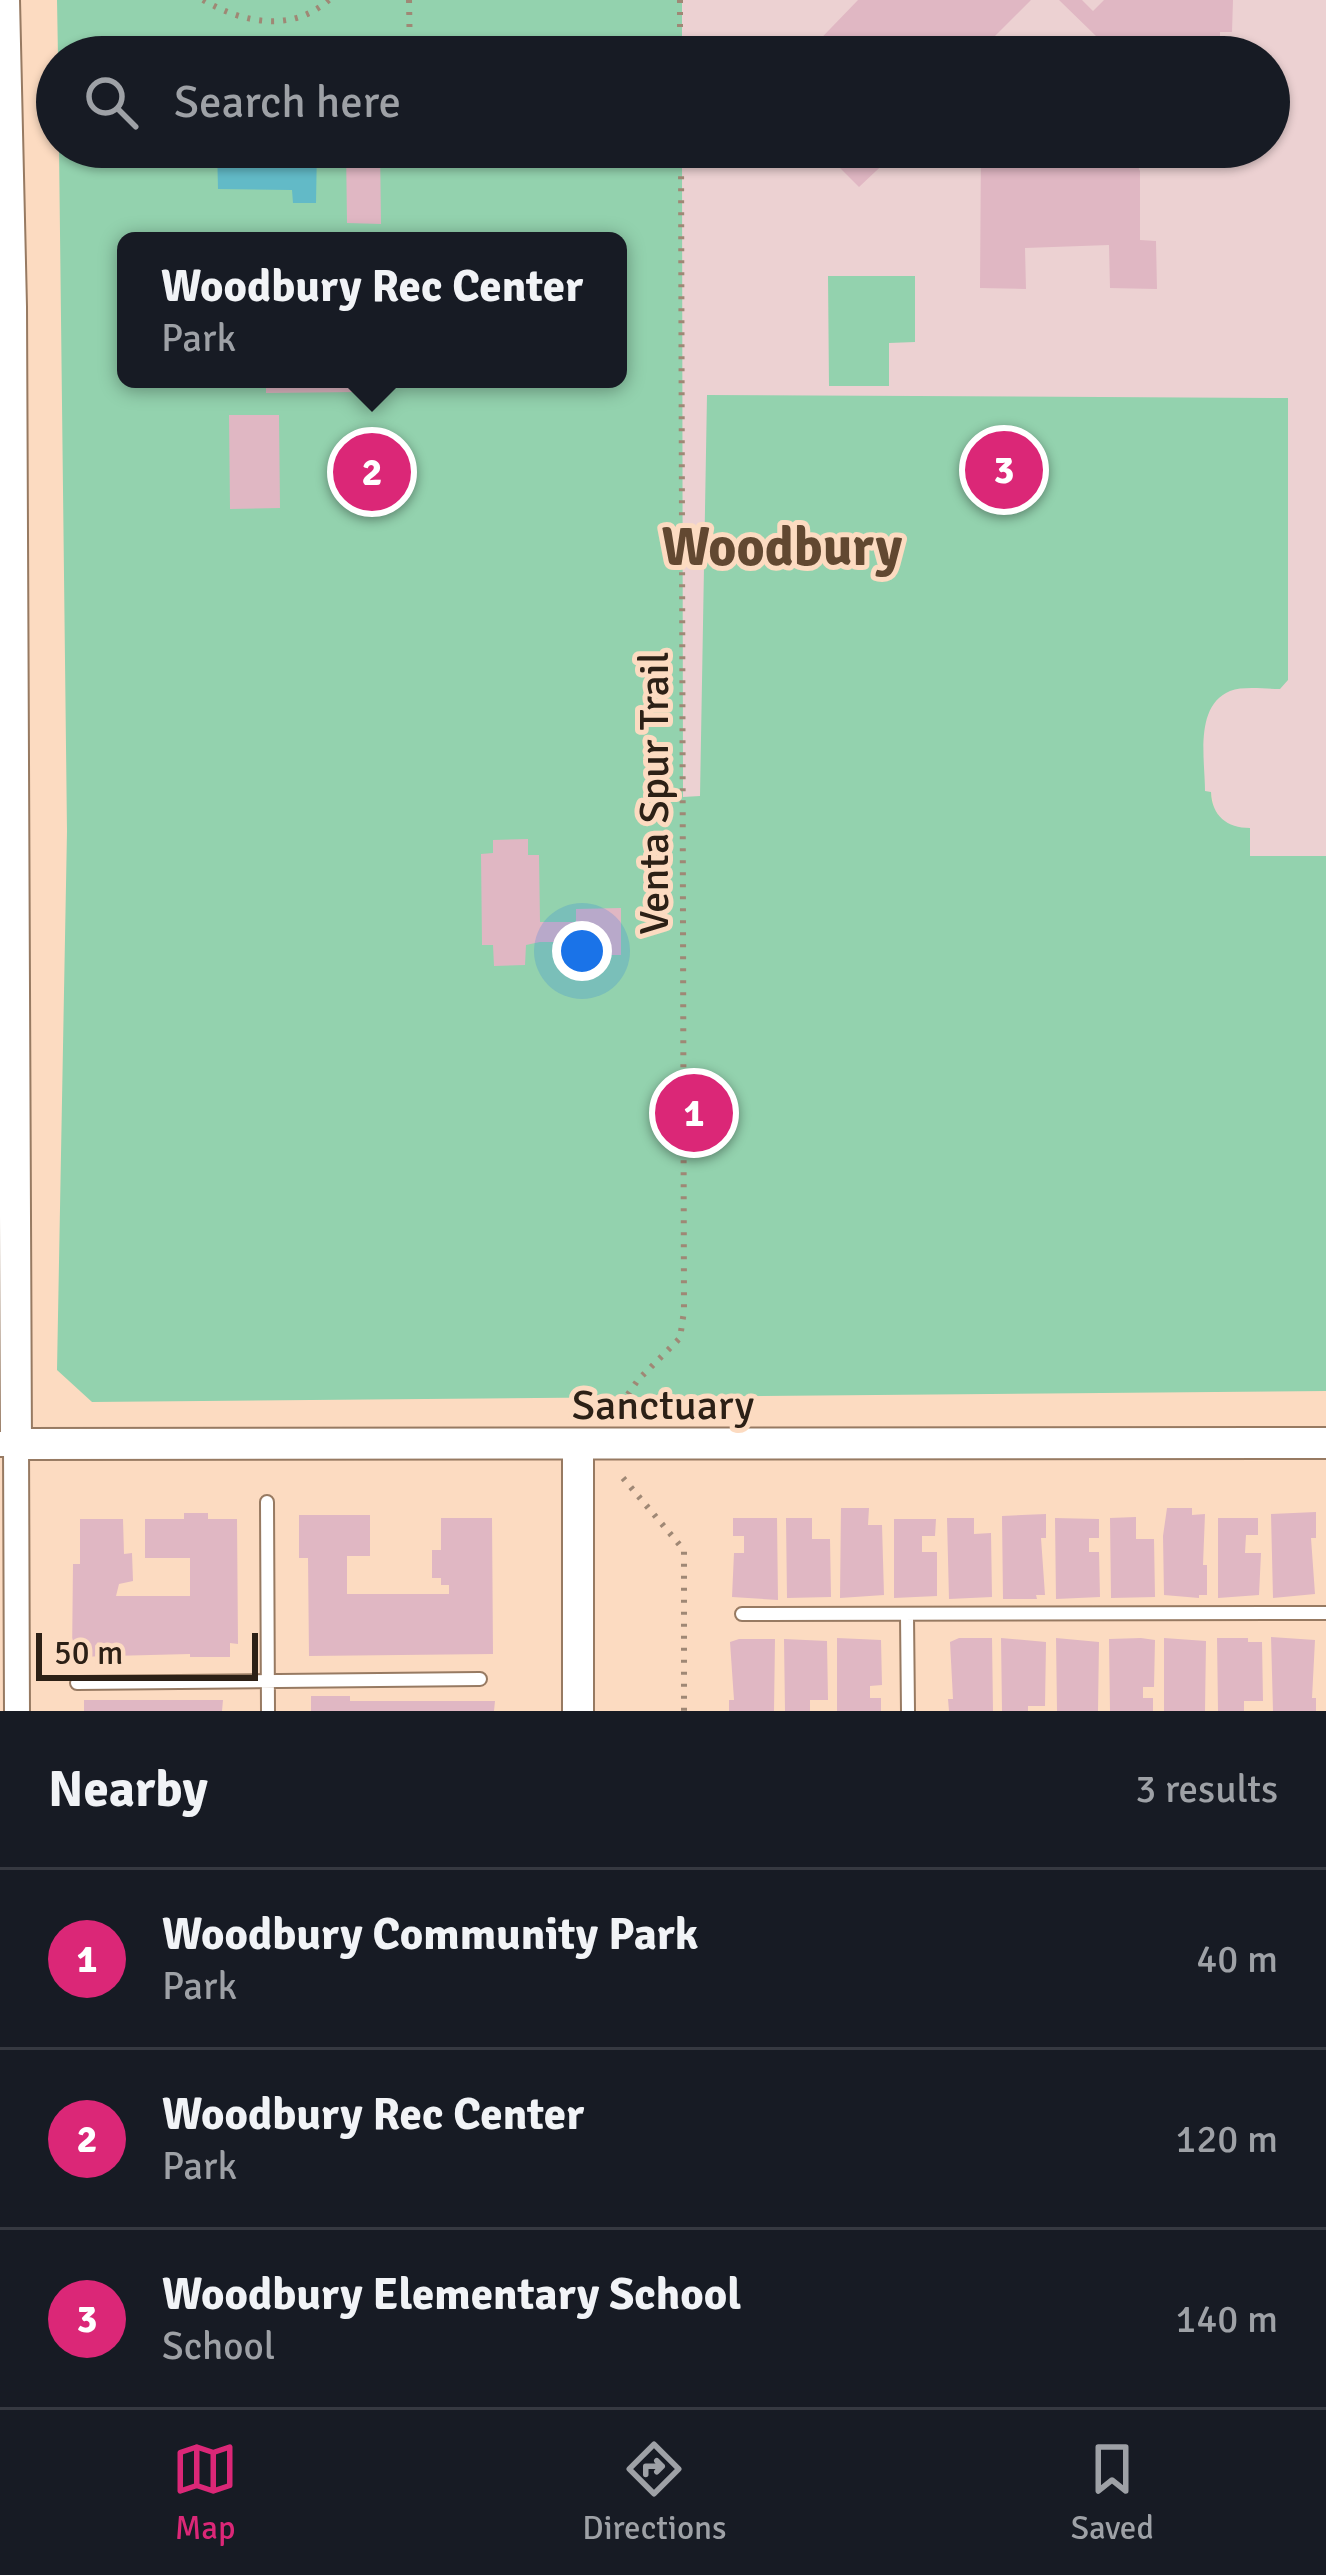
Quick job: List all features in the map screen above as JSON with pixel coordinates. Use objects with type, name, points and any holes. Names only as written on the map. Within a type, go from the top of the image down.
[{"type":"street","points":[[4,0],[8,1444],[17,1711]]},
{"type":"street","name":"Sanctuary","points":[[8,1444],[1326,1443]]},
{"type":"street","points":[[578,1446],[578,1711]]},
{"type":"lane","points":[[268,1502],[268,1711]]},
{"type":"lane","points":[[742,1614],[1326,1613]]},
{"type":"lane","points":[[907,1616],[908,1711]]},
{"type":"lane","points":[[77,1683],[480,1679]]},
{"type":"path","points":[[203,0],[249,20],[275,22],[298,19],[328,0]]},
{"type":"path","points":[[409,0],[410,36]]},
{"type":"path","points":[[680,0],[680,36]]},
{"type":"path","name":"Venta Spur Trail","points":[[614,1414],[680,1338],[684,1311],[681,168]]},
{"type":"path","points":[[622,1478],[684,1550],[685,1711]]},
{"type":"shaded area","points":[[682,0],[1326,0],[1326,856],[1250,856],[1236,828],[1222,821],[1211,793],[682,797],[682,168],[1290,168],[1290,36],[682,36]]},
{"type":"green space","points":[[57,0],[682,0],[682,36],[58,36]]},
{"type":"green space","points":[[59,168],[682,168],[683,797],[700,796],[707,395],[1288,398],[1288,680],[1280,689],[1241,689],[1219,698],[1206,721],[1205,791],[1211,792],[1218,814],[1228,823],[1250,828],[1250,856],[1326,856],[1326,1391],[92,1402],[57,1370],[67,831]]},
{"type":"green space","points":[[828,276],[915,276],[915,342],[889,343],[889,386],[829,386]]},
{"type":"water","points":[[218,168],[317,168],[316,203],[293,203],[292,190],[218,189]]},
{"type":"building","points":[[858,0],[1031,0],[995,36],[823,36]]},
{"type":"building","points":[[1059,0],[1082,0],[1093,11],[1104,0],[1233,0],[1232,32],[1220,32],[1220,36],[1096,36]]},
{"type":"building","points":[[346,168],[380,168],[381,224],[347,223]]},
{"type":"building","points":[[840,168],[879,168],[859,187]]},
{"type":"building","points":[[981,168],[1139,168],[1140,240],[1156,241],[1157,289],[1110,288],[1109,245],[1025,248],[1026,289],[980,288]]},
{"type":"building","points":[[266,388],[358,388],[358,392],[266,393]]},
{"type":"building","points":[[229,415],[279,415],[280,508],[230,509]]},
{"type":"building","points":[[528,839],[528,855],[539,855],[540,922],[576,922],[576,909],[621,908],[621,955],[576,955],[576,942],[540,942],[526,945],[525,965],[494,966],[493,945],[482,945],[481,854],[493,853],[493,840]]},
{"type":"building","points":[[841,1508],[869,1508],[868,1525],[882,1525],[884,1595],[840,1598]]},
{"type":"building","points":[[1167,1508],[1192,1508],[1192,1515],[1205,1514],[1207,1595],[1164,1595]]},
{"type":"building","points":[[1316,1512],[1316,1538],[1311,1538],[1315,1594],[1273,1598],[1271,1514]]},
{"type":"building","points":[[184,1513],[237,1519],[238,1644],[230,1643],[230,1657],[72,1657],[73,1564],[80,1564],[80,1519],[123,1519],[124,1554],[132,1553],[133,1581],[119,1584],[116,1596],[190,1596],[190,1558],[145,1558],[145,1519],[184,1519]]},
{"type":"building","points":[[1046,1514],[1046,1538],[1041,1538],[1045,1595],[1003,1599],[1002,1516]]},
{"type":"building","points":[[299,1515],[370,1515],[370,1556],[347,1556],[347,1594],[449,1594],[449,1585],[432,1578],[432,1550],[441,1550],[441,1518],[492,1518],[493,1654],[309,1656],[308,1558],[299,1558]]},
{"type":"building","points":[[1136,1517],[1136,1539],[1154,1539],[1155,1597],[1111,1598],[1110,1518]]},
{"type":"building","points":[[733,1518],[777,1518],[778,1600],[732,1597],[734,1553],[744,1553],[744,1536],[733,1536]]},
{"type":"building","points":[[786,1518],[812,1518],[812,1539],[830,1539],[831,1597],[787,1598]]},
{"type":"building","points":[[947,1518],[974,1518],[974,1534],[991,1533],[992,1597],[949,1599]]},
{"type":"building","points":[[1055,1518],[1099,1519],[1099,1538],[1089,1538],[1089,1552],[1099,1552],[1100,1597],[1056,1599]]},
{"type":"building","points":[[1218,1518],[1258,1518],[1258,1535],[1246,1535],[1245,1553],[1261,1553],[1259,1595],[1218,1598]]},
{"type":"building","points":[[894,1519],[936,1519],[935,1536],[922,1536],[922,1552],[937,1552],[937,1596],[894,1598]]},
{"type":"building","points":[[1271,1637],[1315,1640],[1312,1698],[1316,1698],[1316,1711],[1273,1711]]},
{"type":"building","points":[[837,1638],[881,1640],[882,1685],[870,1686],[870,1698],[881,1698],[881,1711],[837,1711]]},
{"type":"building","points":[[992,1638],[993,1711],[949,1711],[948,1699],[953,1699],[950,1642]]},
{"type":"building","points":[[1001,1638],[1046,1642],[1045,1706],[1002,1711]]},
{"type":"building","points":[[1056,1638],[1099,1642],[1098,1711],[1057,1711]]},
{"type":"building","points":[[1164,1638],[1206,1641],[1205,1711],[1164,1711]]},
{"type":"building","points":[[1217,1638],[1262,1642],[1263,1701],[1244,1701],[1244,1711],[1218,1711]]},
{"type":"building","points":[[775,1639],[774,1711],[729,1711],[729,1700],[734,1700],[730,1642]]},
{"type":"building","points":[[784,1639],[827,1641],[828,1700],[810,1700],[810,1711],[785,1711]]},
{"type":"building","points":[[1109,1639],[1155,1640],[1154,1687],[1143,1687],[1143,1698],[1153,1698],[1153,1711],[1110,1711]]},
{"type":"building","points":[[311,1696],[350,1696],[350,1701],[495,1701],[494,1711],[311,1711]]},
{"type":"building","points":[[84,1700],[223,1700],[222,1711],[84,1711]]},
{"type":"place","name":"Woodbury Elementary School","points":[[1004,470]]},
{"type":"place","name":"Woodbury Rec Center","points":[[372,472]]},
{"type":"place","name":"Woodbury Community Park","points":[[694,1113]]},
{"type":"district","name":"Woodbury","points":[[782,546]]}]
